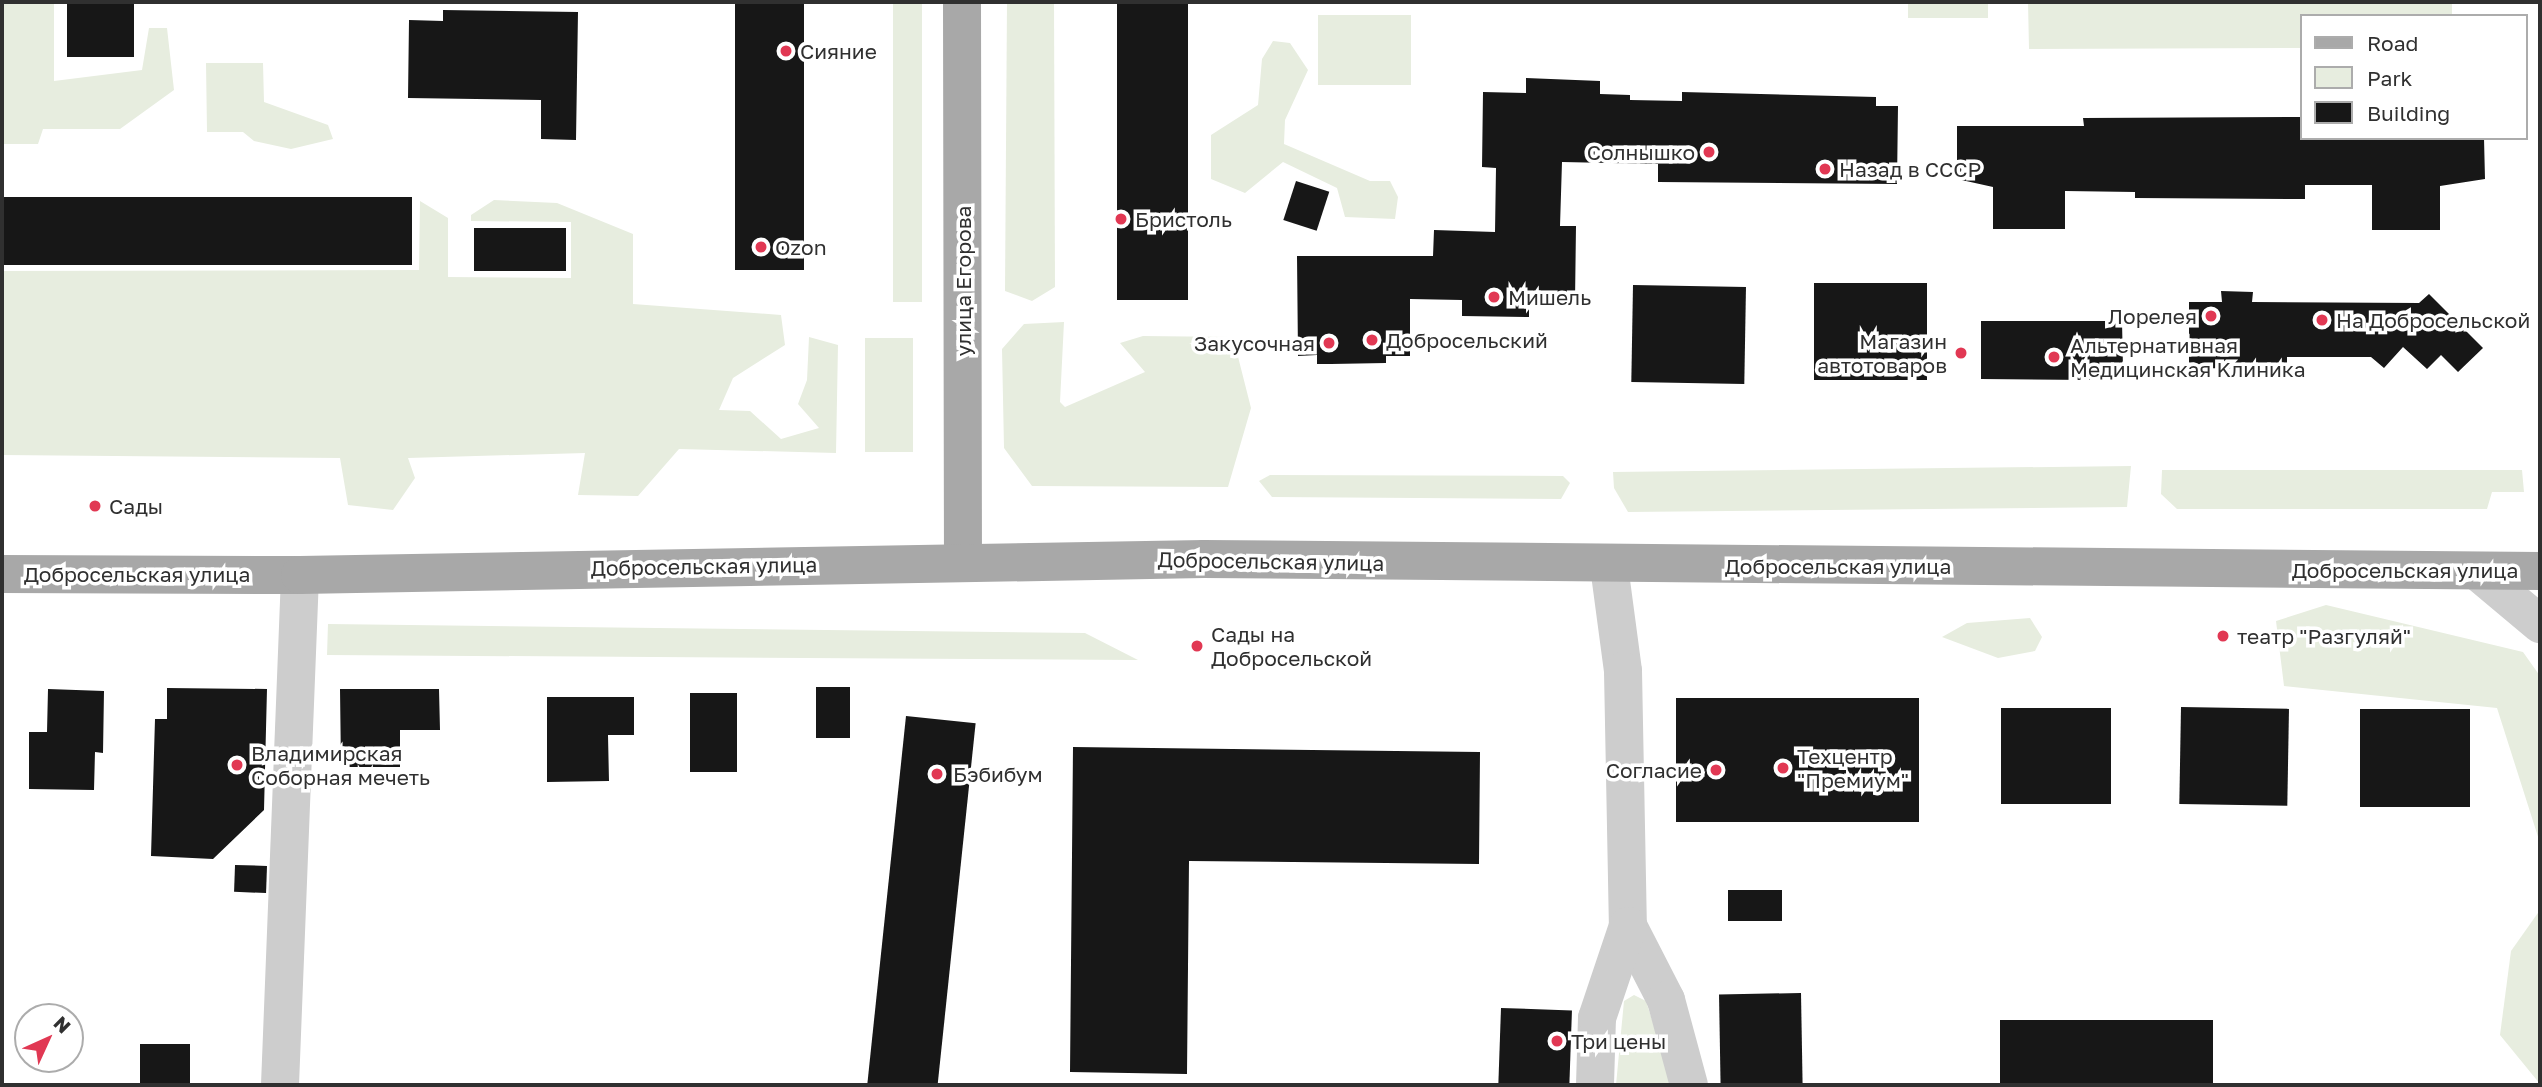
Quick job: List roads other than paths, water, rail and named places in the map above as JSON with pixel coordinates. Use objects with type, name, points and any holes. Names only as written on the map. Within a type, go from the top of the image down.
[{"type":"main road","name":"улица Егорова","points":[[962,2],[962,560]]},
{"type":"main road","name":"Добросельская улица","points":[[2,574],[300,575],[962,560],[2540,571]]},
{"type":"street","points":[[1595,1085],[1597,1018],[1628,926],[1623,671],[1609,566]]},
{"type":"street","points":[[2478,572],[2540,624]]},
{"type":"street","points":[[280,1085],[300,575]]},
{"type":"street","points":[[1628,926],[1666,1000],[1689,1085]]},
{"type":"place","name":"Сияние","points":[[786,51]]},
{"type":"place","name":"Солнышко","points":[[1709,152]]},
{"type":"place","name":"Назад в СССР","points":[[1825,169]]},
{"type":"place","name":"Бристоль","points":[[1121,219]]},
{"type":"place","name":"Ozon","points":[[761,247]]},
{"type":"place","name":"Мишель","points":[[1494,297]]},
{"type":"place","name":"Лорелея","points":[[2211,316]]},
{"type":"place","name":"На Добросельской","points":[[2322,320]]},
{"type":"place","name":"Добросельский","points":[[1372,340]]},
{"type":"place","name":"Закусочная","points":[[1329,343]]},
{"type":"place","name":"Магазин автотоваров","points":[[1961,353]]},
{"type":"place","name":"Альтернативная Mедицинская Kлиника","points":[[2054,357]]},
{"type":"place","name":"Сады","points":[[95,506]]},
{"type":"place","name":"театр \"Разгуляй\"","points":[[2223,636]]},
{"type":"place","name":"Сады на Добросельской","points":[[1197,646]]},
{"type":"place","name":"Владимирская Соборная мечеть","points":[[237,765]]},
{"type":"place","name":"Техцентр \"Премиум\"","points":[[1783,768]]},
{"type":"place","name":"Согласие","points":[[1716,770]]},
{"type":"place","name":"Бэбибум","points":[[937,774]]},
{"type":"place","name":"Три цены","points":[[1557,1041]]}]
